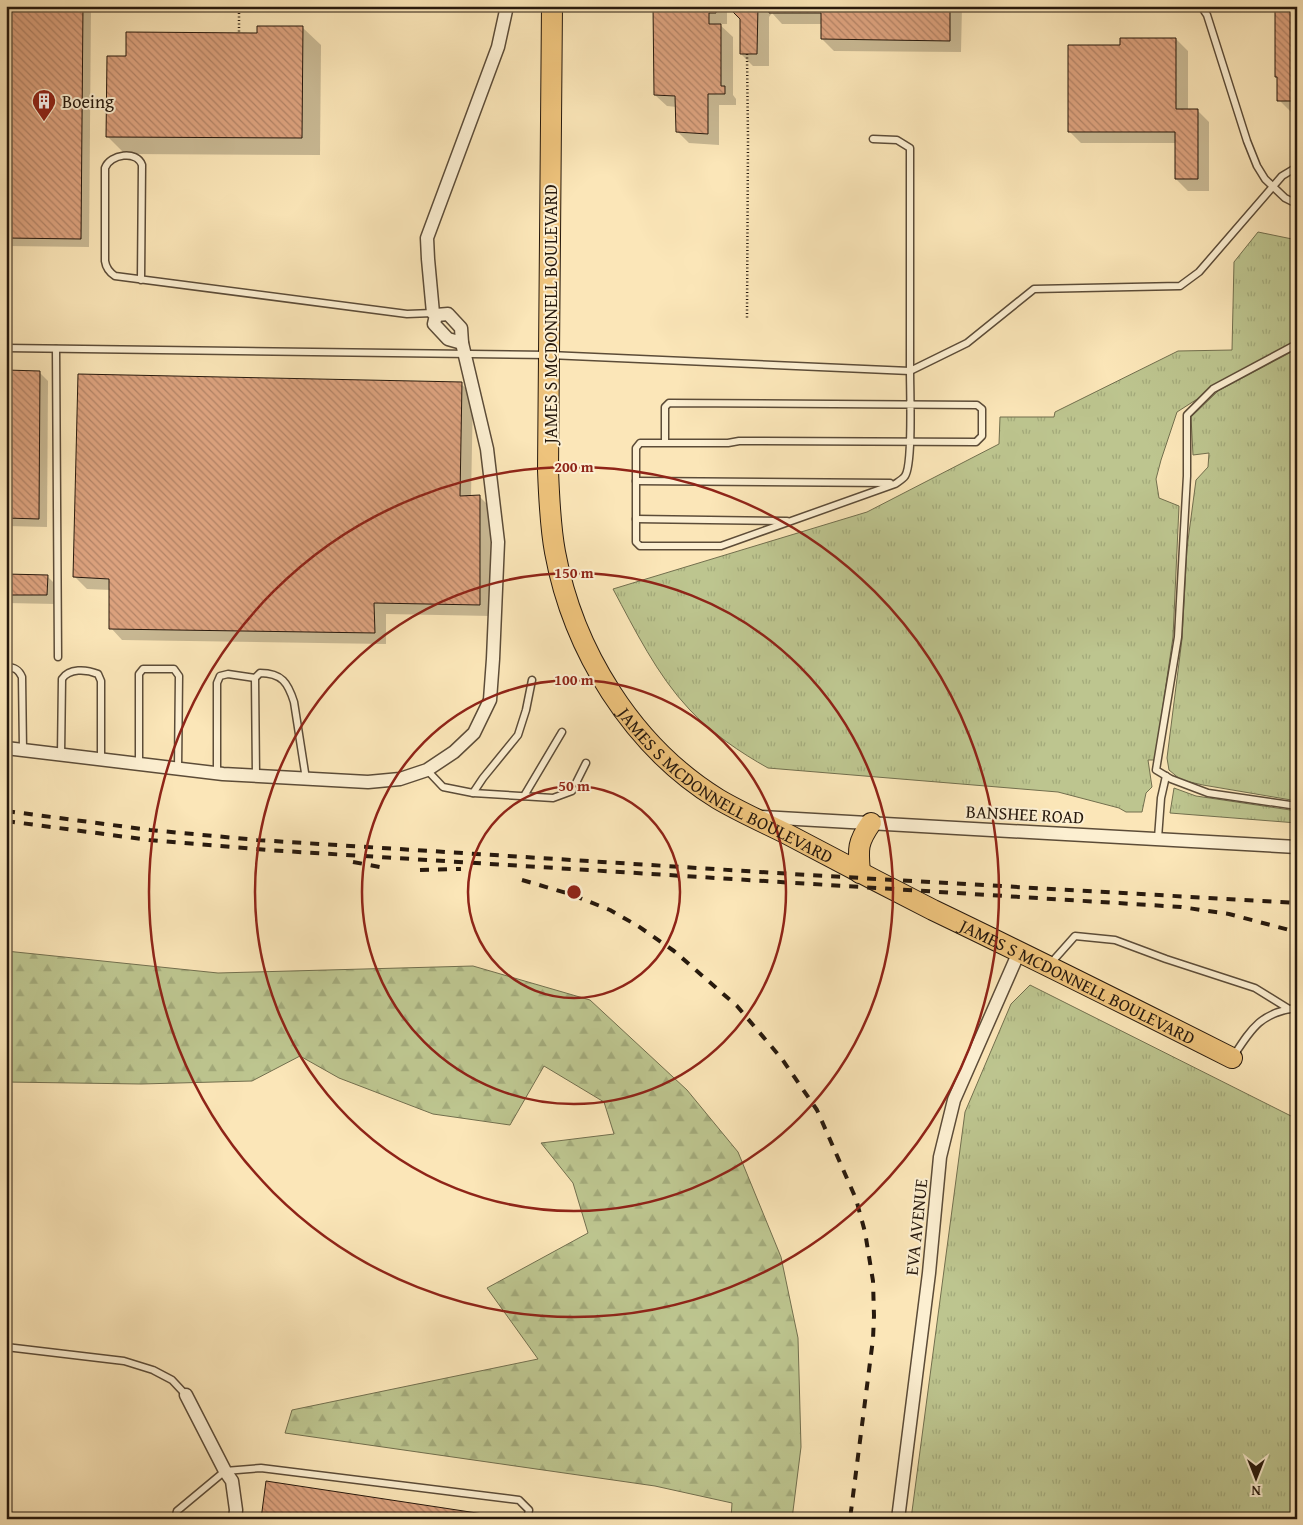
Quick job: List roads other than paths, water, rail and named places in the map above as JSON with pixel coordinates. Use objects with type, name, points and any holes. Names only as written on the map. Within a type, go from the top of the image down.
[{"type":"main road","name":"JAMES S MCDONNELL BOULEVARD","points":[[552,6],[548,470],[551,523],[563,585],[581,638],[612,692],[646,738],[681,771],[718,799],[860,873],[1232,1058]]},
{"type":"main road","points":[[860,873],[858,851],[862,836],[871,823]]},
{"type":"street","points":[[6,748],[217,773],[306,779],[376,781],[400,779],[427,770],[454,752],[474,733],[490,700],[498,542],[486,449],[463,349],[461,328],[448,314],[435,314],[427,238],[498,46],[507,6]]},
{"type":"street","name":"BANSHEE ROAD","points":[[752,816],[1297,847]]},
{"type":"street","name":"EVA AVENUE","points":[[898,1519],[929,1273],[940,1157],[954,1100],[1019,952]]},
{"type":"street","points":[[186,1395],[232,1481],[236,1510],[235,1519]]},
{"type":"lane","points":[[1202,6],[1207,15],[1247,141],[1257,166],[1265,179],[1273,187],[1285,198],[1297,204]]},
{"type":"lane","points":[[666,443],[665,407],[669,403],[910,404],[977,404],[982,410],[982,436],[976,442],[909,442],[739,441],[728,443],[666,443],[640,443],[636,448],[636,542],[640,546],[721,546],[895,484],[905,476],[909,462],[909,442],[910,404],[910,148],[896,140],[873,139]]},
{"type":"lane","points":[[141,280],[142,165],[141,160],[136,157],[119,157],[112,159],[105,168],[105,261],[106,268],[115,276],[141,280],[407,314],[435,314]]},
{"type":"lane","points":[[6,348],[463,349],[549,355],[910,371],[967,343],[1034,289],[1180,286],[1199,272],[1282,176],[1297,167]]},
{"type":"lane","points":[[1297,344],[1213,389],[1187,415],[1187,476],[1178,637],[1156,770],[1171,779],[1208,793],[1297,806]]},
{"type":"lane","points":[[56,349],[58,657]]},
{"type":"lane","points":[[636,481],[895,484]]},
{"type":"lane","points":[[636,519],[792,521]]},
{"type":"lane","points":[[6,667],[12,667],[19,671],[22,677],[23,750]]},
{"type":"lane","points":[[139,764],[139,674],[143,669],[174,669],[178,676],[178,769]]},
{"type":"lane","points":[[61,755],[62,679],[70,671],[91,671],[98,674],[101,681],[101,760]]},
{"type":"lane","points":[[256,776],[255,678],[260,673],[272,673],[281,678],[290,691],[294,702],[306,779]]},
{"type":"lane","points":[[217,773],[217,683],[220,676],[228,674],[255,678]]},
{"type":"lane","points":[[472,793],[518,735],[526,710],[532,680]]},
{"type":"lane","points":[[524,796],[562,732]]},
{"type":"lane","points":[[427,770],[443,787],[472,793],[553,798],[572,791],[586,763]]},
{"type":"lane","points":[[1158,838],[1161,798],[1166,776]]},
{"type":"lane","points":[[1048,967],[1075,936],[1115,940],[1255,988],[1288,1009]]},
{"type":"lane","points":[[1232,1058],[1261,1019],[1282,1010],[1297,1008]]},
{"type":"lane","points":[[6,1347],[124,1361],[153,1370],[172,1380],[186,1395]]},
{"type":"lane","points":[[175,1519],[177,1511],[225,1471],[261,1468],[519,1500],[529,1510],[528,1519]]},
{"type":"railway","points":[[6,811],[150,830],[257,840],[808,875],[1297,903]]},
{"type":"railway","points":[[6,821],[149,840],[267,850],[1181,907],[1229,914],[1297,932]]},
{"type":"railway","points":[[353,862],[385,868]]},
{"type":"railway","points":[[420,870],[461,869]]},
{"type":"railway","points":[[522,880],[570,894],[610,910],[638,926],[674,951],[737,1006],[782,1059],[817,1110],[856,1199],[865,1232],[873,1281],[873,1339],[850,1519]]},
{"type":"place","name":"Boeing","points":[[44,122]]}]
